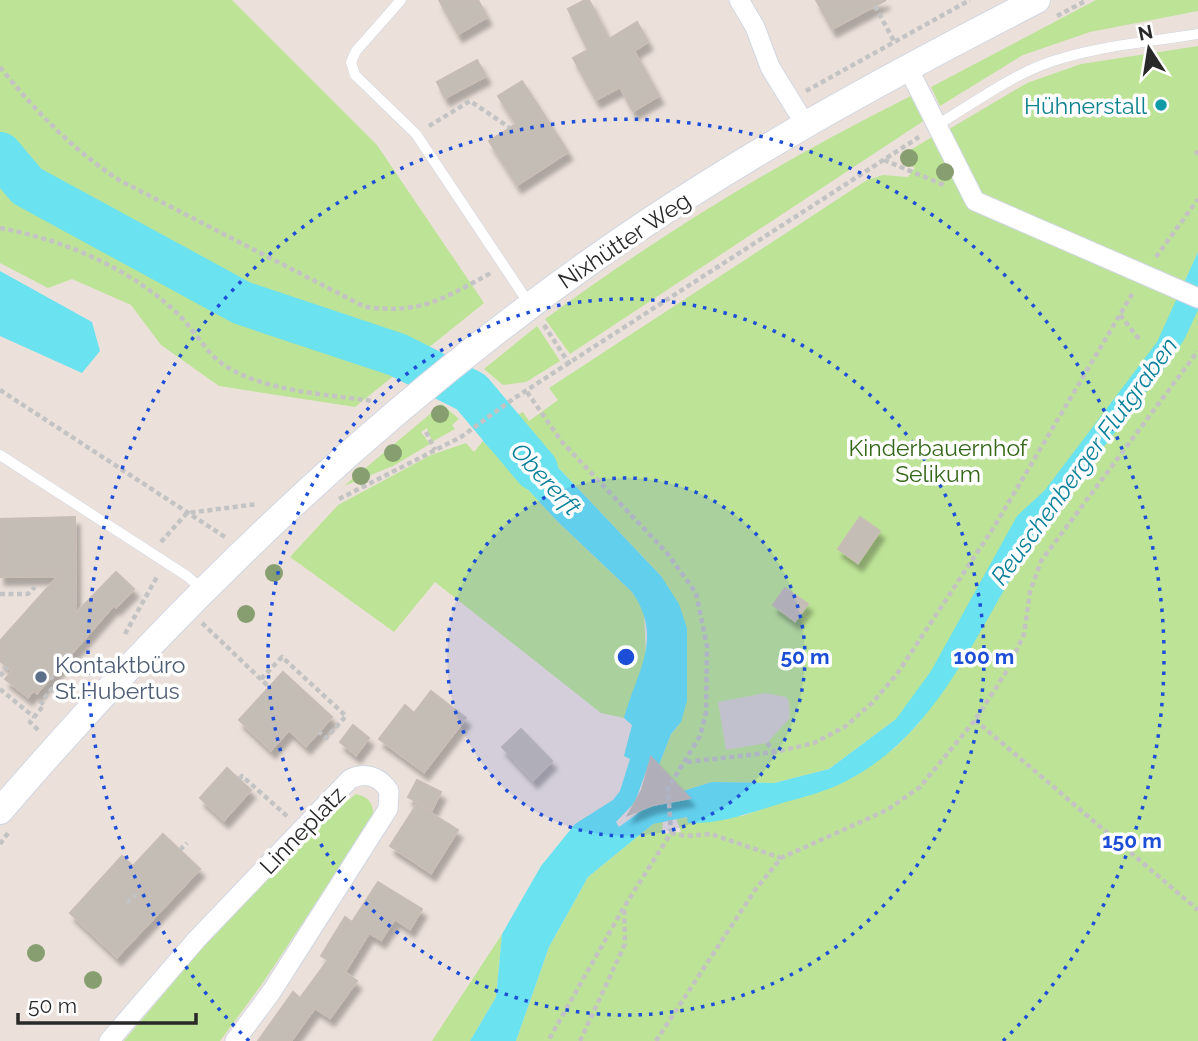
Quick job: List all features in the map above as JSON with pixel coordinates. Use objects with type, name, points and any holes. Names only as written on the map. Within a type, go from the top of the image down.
[{"type":"main road","name":"Nixhütter Weg","points":[[0,811],[104,691],[202,589],[403,406],[530,305],[698,190],[805,124],[1037,0]]},
{"type":"street","points":[[739,0],[755,27],[770,68],[805,124]]},
{"type":"street","points":[[908,68],[975,201],[1198,298]]},
{"type":"street","name":"Linneplatz","points":[[108,1041],[197,939],[350,779],[357,776],[372,777],[388,791],[388,809],[272,991],[235,1041]]},
{"type":"lane","points":[[401,0],[356,51],[351,62],[364,85],[399,114],[416,134],[530,305]]},
{"type":"lane","points":[[937,125],[1015,78],[1047,63],[1078,53],[1198,34]]},
{"type":"lane","points":[[0,455],[187,576],[202,589]]},
{"type":"path","points":[[875,6],[894,41]]},
{"type":"path","points":[[0,67],[58,134],[83,157],[119,180],[365,307],[398,311],[432,303],[503,267]]},
{"type":"path","points":[[416,134],[470,101],[510,128]]},
{"type":"path","points":[[334,502],[461,437],[513,399],[937,125]]},
{"type":"path","points":[[883,160],[975,201]]},
{"type":"path","points":[[687,762],[775,752],[814,743],[846,726],[873,702],[897,674],[1008,504],[1144,274],[1198,199]]},
{"type":"path","points":[[0,228],[81,252],[124,274],[153,292],[181,317],[227,367],[282,387],[375,402]]},
{"type":"path","points":[[530,305],[569,365]]},
{"type":"path","points":[[1120,314],[1139,339]]},
{"type":"path","points":[[656,1041],[755,890],[781,858],[887,810],[920,787],[975,720],[1008,669],[1024,634],[1030,592],[1041,561],[1198,351]]},
{"type":"path","points":[[0,390],[226,537]]},
{"type":"path","points":[[527,392],[562,442],[667,553],[696,593],[707,646],[707,695],[700,736],[687,762],[668,788],[671,833],[624,907],[548,1041]]},
{"type":"path","points":[[426,432],[435,450]]},
{"type":"path","points":[[0,594],[28,594],[35,587]]},
{"type":"path","points":[[202,622],[269,687]]},
{"type":"path","points":[[261,679],[282,657],[346,716],[326,738],[319,732]]},
{"type":"path","points":[[0,676],[8,667]]},
{"type":"path","points":[[41,732],[30,722],[44,705],[41,702],[57,683],[51,677]]},
{"type":"path","points":[[0,690],[34,717]]},
{"type":"path","points":[[975,720],[1198,910]]},
{"type":"path","points":[[767,743],[775,752]]},
{"type":"path","points":[[239,779],[242,776],[302,829]]},
{"type":"path","points":[[671,833],[685,836],[710,835],[781,858]]},
{"type":"path","points":[[180,850],[187,843]]},
{"type":"path","points":[[127,904],[136,895]]},
{"type":"path","points":[[580,1041],[625,944],[624,907]]},
{"type":"green space","points":[[0,0],[232,0],[377,145],[484,303],[355,407],[219,386],[161,345],[131,305],[72,279],[48,288],[0,263]]},
{"type":"green space","points":[[1096,0],[1198,0],[1198,11],[1090,32],[1023,55],[940,106],[931,87]]},
{"type":"green space","name":"Kinderbauernhof Selikum","points":[[1198,46],[1198,252],[1184,283],[1198,289],[1198,1041],[516,1041],[549,947],[588,877],[653,824],[663,820],[662,834],[681,832],[676,818],[742,816],[852,778],[896,747],[921,721],[896,719],[829,769],[774,783],[712,782],[683,791],[659,765],[671,734],[681,722],[661,576],[511,418],[523,412],[529,421],[558,400],[549,388],[867,180],[883,175],[908,177],[915,168],[906,163],[907,152],[932,137],[940,140],[951,128],[1027,83],[1081,64]]},
{"type":"green space","points":[[911,96],[925,120],[570,354],[545,319],[633,257],[723,200],[815,146]]},
{"type":"green space","points":[[537,326],[560,361],[526,382],[503,385],[484,369]]},
{"type":"green space","points":[[442,404],[459,419],[452,425],[455,429],[432,442],[427,428],[421,432],[430,444],[393,466],[344,486]]},
{"type":"green space","points":[[483,441],[557,521],[632,592],[644,610],[646,662],[624,718],[601,713],[435,582],[394,632],[290,557],[338,505],[431,455],[466,443],[474,452]]},
{"type":"green space","points":[[356,794],[370,802],[373,817],[262,984],[220,1041],[124,1041],[204,946],[329,815]]},
{"type":"green space","points":[[502,934],[496,997],[470,1041],[432,1041]]},
{"type":"shaded area","points":[[765,693],[786,697],[790,718],[767,743],[726,750],[718,702]]},
{"type":"water","name":"Reuschenberger Flutgraben","points":[[1198,252],[1198,310],[1184,340],[1038,535],[958,669],[936,702],[911,731],[883,757],[850,779],[823,791],[722,820],[688,823],[687,817],[653,824],[588,877],[549,947],[516,1041],[470,1041],[496,997],[502,934],[541,866],[575,824],[613,800],[620,791],[630,759],[624,756],[632,725],[624,718],[641,670],[647,640],[646,624],[632,592],[557,521],[483,441],[485,432],[503,418],[511,418],[661,576],[679,604],[687,628],[687,701],[681,722],[671,734],[659,765],[649,763],[635,802],[616,822],[619,827],[645,808],[684,799],[683,791],[712,782],[774,783],[829,769],[896,719],[931,671],[1017,516],[1045,490],[1157,342]]},
{"type":"water","points":[[0,271],[92,322],[100,351],[82,373],[0,336]]},
{"type":"building","points":[[439,0],[478,0],[487,17],[458,34]]},
{"type":"building","points":[[589,0],[609,39],[637,22],[648,42],[634,51],[659,96],[633,111],[620,87],[596,100],[573,58],[588,50],[568,9]]},
{"type":"building","points":[[816,0],[886,0],[832,29]]},
{"type":"building","points":[[477,60],[486,76],[445,98],[437,82]]},
{"type":"building","points":[[522,81],[568,152],[517,185],[489,141],[516,124],[498,96]]},
{"type":"building","points":[[75,517],[76,613],[116,572],[134,589],[116,607],[114,605],[37,693],[34,690],[28,697],[5,679],[12,671],[0,661],[0,641],[58,576],[0,577],[0,519]]},
{"type":"building","points":[[860,517],[880,531],[858,563],[838,549]]},
{"type":"building","points":[[785,588],[808,604],[795,621],[773,605]]},
{"type":"building","points":[[283,672],[332,717],[306,746],[289,730],[271,750],[239,720]]},
{"type":"building","points":[[431,691],[466,718],[424,772],[379,739],[405,705],[414,713]]},
{"type":"building","points":[[353,725],[369,738],[356,755],[340,742]]},
{"type":"building","points":[[521,729],[552,761],[533,780],[502,747]]},
{"type":"building","points":[[651,757],[690,798],[653,805],[628,815],[642,790]]},
{"type":"building","points":[[227,768],[251,790],[224,820],[200,798]]},
{"type":"building","points":[[417,780],[441,792],[432,810],[408,797]]},
{"type":"building","points":[[417,804],[458,830],[431,873],[390,846]]},
{"type":"building","points":[[163,834],[200,869],[117,957],[70,913],[122,856],[133,866]]},
{"type":"building","points":[[378,882],[422,909],[410,929],[395,919],[381,940],[369,933],[345,972],[357,981],[330,1018],[315,1008],[291,1041],[258,1041],[293,992],[300,998],[328,960],[321,956],[345,917],[352,922]]},
{"type":"waterway","name":"Obererft","points":[[0,154],[27,186],[242,303],[398,355],[471,392],[536,469]]},
{"type":"place","name":"Hühnerstall","points":[[1161,105]]},
{"type":"place","name":"Kontaktbüro St.Hubertus","points":[[41,677]]}]
